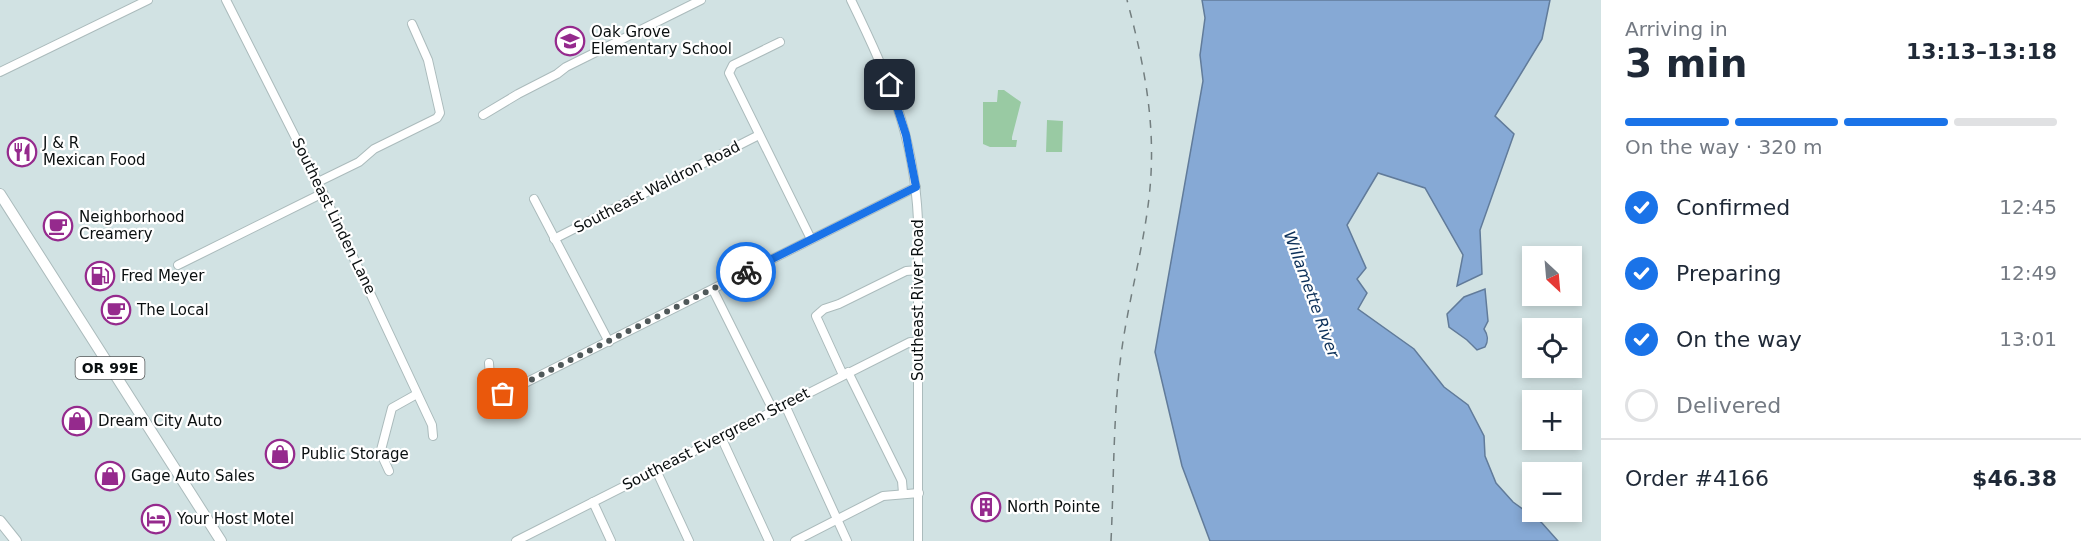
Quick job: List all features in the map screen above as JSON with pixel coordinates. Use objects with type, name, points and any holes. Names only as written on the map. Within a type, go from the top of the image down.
[{"type":"main road","name":"OR 99E","points":[[0,195],[221,541]]},
{"type":"main road","points":[[0,522],[16,541]]},
{"type":"street","points":[[0,72],[148,0]]},
{"type":"street","name":"Southeast Linden Lane","points":[[226,0],[318,182],[432,424],[433,436]]},
{"type":"street","points":[[483,115],[566,67],[700,0]]},
{"type":"street","name":"Southeast River Road","points":[[851,0],[896,100],[909,148],[916,187],[918,541]]},
{"type":"street","points":[[318,182],[359,162],[374,149],[437,118],[440,113],[428,60],[412,24]]},
{"type":"street","points":[[780,42],[733,66],[729,73],[810,239]]},
{"type":"street","name":"Southeast Waldron Road","points":[[554,239],[759,135]]},
{"type":"street","points":[[489,363],[491,391],[496,395],[507,393],[916,187]]},
{"type":"street","points":[[178,265],[323,193]]},
{"type":"street","points":[[534,199],[609,342]]},
{"type":"street","points":[[903,493],[902,481],[816,316],[824,309],[906,271],[918,270]]},
{"type":"street","points":[[713,290],[773,411]]},
{"type":"street","name":"Southeast Evergreen Street","points":[[516,541],[529,538],[593,502],[910,342],[918,342]]},
{"type":"street","points":[[389,471],[381,450],[392,408],[417,394]]},
{"type":"street","points":[[785,405],[847,541]]},
{"type":"street","points":[[721,437],[769,541]]},
{"type":"street","points":[[656,470],[689,541]]},
{"type":"street","points":[[795,541],[883,496],[919,493]]},
{"type":"street","points":[[593,502],[611,541]]},
{"type":"green space","points":[[998,90],[1004,90],[1021,102],[1012,137],[1012,140],[1017,140],[1016,147],[990,147],[983,144],[983,102],[997,102]]},
{"type":"green space","points":[[1047,120],[1063,121],[1062,152],[1046,152]]},
{"type":"water","name":"Willamette River","points":[[1202,0],[1550,0],[1542,39],[1495,116],[1514,134],[1480,230],[1482,274],[1457,286],[1463,255],[1425,188],[1378,173],[1347,225],[1366,268],[1357,279],[1367,293],[1358,309],[1414,349],[1444,387],[1468,405],[1484,436],[1485,456],[1496,483],[1522,509],[1522,522],[1541,522],[1558,541],[1210,541],[1182,466],[1155,352],[1203,81],[1200,55],[1205,18]]},
{"type":"water","points":[[1485,289],[1488,321],[1484,329],[1487,340],[1485,347],[1477,350],[1449,327],[1447,314],[1464,297]]},
{"type":"railway","points":[[1111,541],[1118,378],[1146,218],[1151,172],[1148,98],[1127,0]]},
{"type":"way so far","points":[[503,394],[746,272]]},
{"type":"place","name":"Oak Grove Elementary School","points":[[570,41]]},
{"type":"place","name":"J & R Mexican Food","points":[[22,152]]},
{"type":"place","name":"Neighborhood Creamery","points":[[58,226]]},
{"type":"place","name":"Fred Meyer","points":[[100,276]]},
{"type":"place","name":"The Local","points":[[116,310]]},
{"type":"place","name":"Dream City Auto","points":[[77,421]]},
{"type":"place","name":"Public Storage","points":[[280,454]]},
{"type":"place","name":"Gage Auto Sales","points":[[110,476]]},
{"type":"place","name":"North Pointe","points":[[986,507]]},
{"type":"place","name":"Your Host Motel","points":[[156,519]]},
{"type":"route","points":[[746,272],[916,187],[906,135],[890,85]]}]
